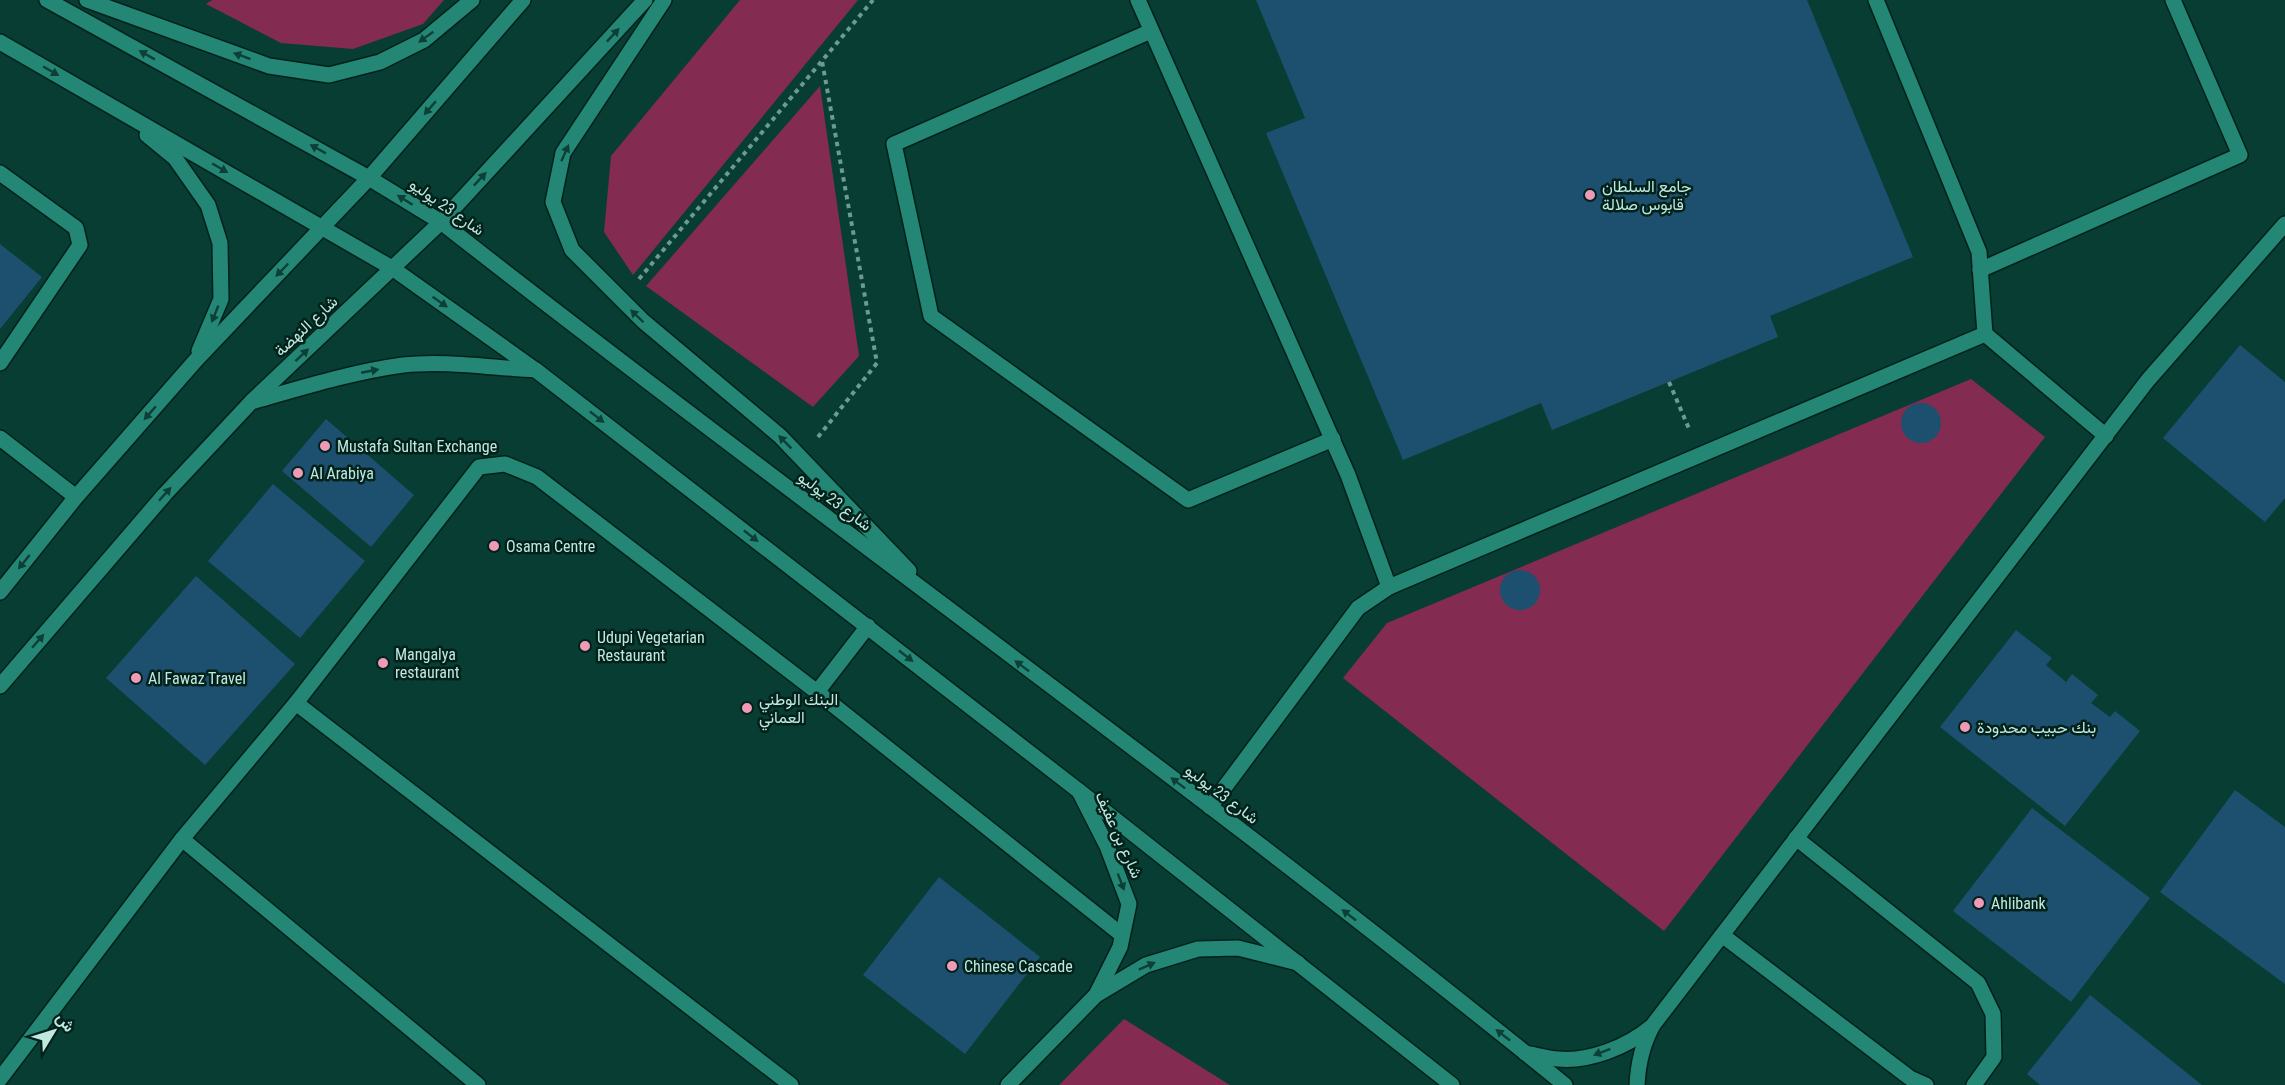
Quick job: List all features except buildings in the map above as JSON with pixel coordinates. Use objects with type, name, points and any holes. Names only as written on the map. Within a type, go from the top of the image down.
[{"type":"main road","name":"شارع 23 يوليو","points":[[47,0],[369,178],[441,222],[942,606],[1210,807],[1565,1085]]},
{"type":"main road","points":[[87,0],[269,66],[329,75],[380,62],[424,40],[472,0]]},
{"type":"main road","points":[[0,592],[76,497],[196,360],[369,178],[523,0]]},
{"type":"main road","name":"شارع النهضة","points":[[0,686],[165,494],[252,401],[441,222],[645,0]]},
{"type":"main road","points":[[664,0],[563,153],[553,202],[572,250],[642,321],[780,436],[942,606]]},
{"type":"main road","points":[[1138,0],[1333,439],[1389,587]]},
{"type":"main road","points":[[1876,0],[1979,252],[1985,334],[2106,436]]},
{"type":"main road","points":[[1980,270],[2240,155],[2173,0]]},
{"type":"main road","points":[[1151,31],[894,144],[931,316],[1188,500],[1333,439]]},
{"type":"main road","points":[[0,42],[392,268],[537,370],[868,626],[1452,1085]]},
{"type":"main road","points":[[115,108],[175,158],[208,205],[220,243],[221,299],[196,360]]},
{"type":"main road","points":[[0,173],[76,228],[80,245],[0,363]]},
{"type":"main road","points":[[1637,1085],[1646,1037],[1653,1025],[2148,380],[2285,224]]},
{"type":"main road","points":[[1210,807],[1358,608],[1389,587],[1985,334]]},
{"type":"main road","points":[[252,401],[335,378],[404,365],[437,364],[537,370]]},
{"type":"main road","points":[[0,438],[76,497]]},
{"type":"main road","points":[[0,1079],[182,839],[296,703],[479,467],[505,464],[537,477],[817,692],[1122,934]]},
{"type":"main road","points":[[817,692],[868,626]]},
{"type":"main road","points":[[296,703],[791,1085]]},
{"type":"main road","name":"شارع بن عفيف","points":[[1079,791],[1107,846],[1129,904],[1120,947],[1096,995]]},
{"type":"main road","points":[[1796,838],[1978,982],[1993,1014],[1994,1057],[1974,1085]]},
{"type":"main road","points":[[182,839],[478,1085]]},
{"type":"main road","points":[[1722,935],[1910,1078],[1926,1085]]},
{"type":"main road","name":"شارع بن عفيف","points":[[1008,1085],[1096,995],[1146,965],[1198,948],[1238,948],[1298,963]]},
{"type":"main road","points":[[1525,1053],[1558,1059],[1583,1059],[1641,1035],[1653,1025]]},
{"type":"path","points":[[621,300],[873,0]]},
{"type":"path","points":[[801,458],[877,363],[822,61]]},
{"type":"path","points":[[1669,382],[1700,455]]},
{"type":"shaded area","points":[[212,0],[444,0],[423,24],[353,49],[281,43],[206,4]]},
{"type":"shaded area","points":[[740,0],[858,0],[633,275],[604,232],[611,156]]},
{"type":"shaded area","points":[[820,86],[859,356],[813,407],[646,286]]},
{"type":"shaded area","points":[[1971,379],[2045,437],[1664,931],[1343,678],[1387,623]]},
{"type":"shaded area","points":[[1124,1019],[1230,1085],[1059,1085]]},
{"type":"place","name":"جامع السلطان قابوس صلالة","points":[[1590,195]]},
{"type":"place","name":"Mustafa Sultan Exchange","points":[[325,446]]},
{"type":"place","name":"Al Arabiya","points":[[298,473]]},
{"type":"place","name":"Osama Centre","points":[[494,546]]},
{"type":"place","name":"Udupi Vegetarian Restaurant","points":[[585,646]]},
{"type":"place","name":"Mangalya restaurant","points":[[383,663]]},
{"type":"place","name":"Al Fawaz Travel","points":[[136,678]]},
{"type":"place","name":"البنك الوطني العماني","points":[[747,708]]},
{"type":"place","name":"بنك حبيب محدودة","points":[[1965,727]]},
{"type":"place","name":"Ahlibank","points":[[1979,903]]},
{"type":"place","name":"Chinese Cascade","points":[[952,966]]}]
